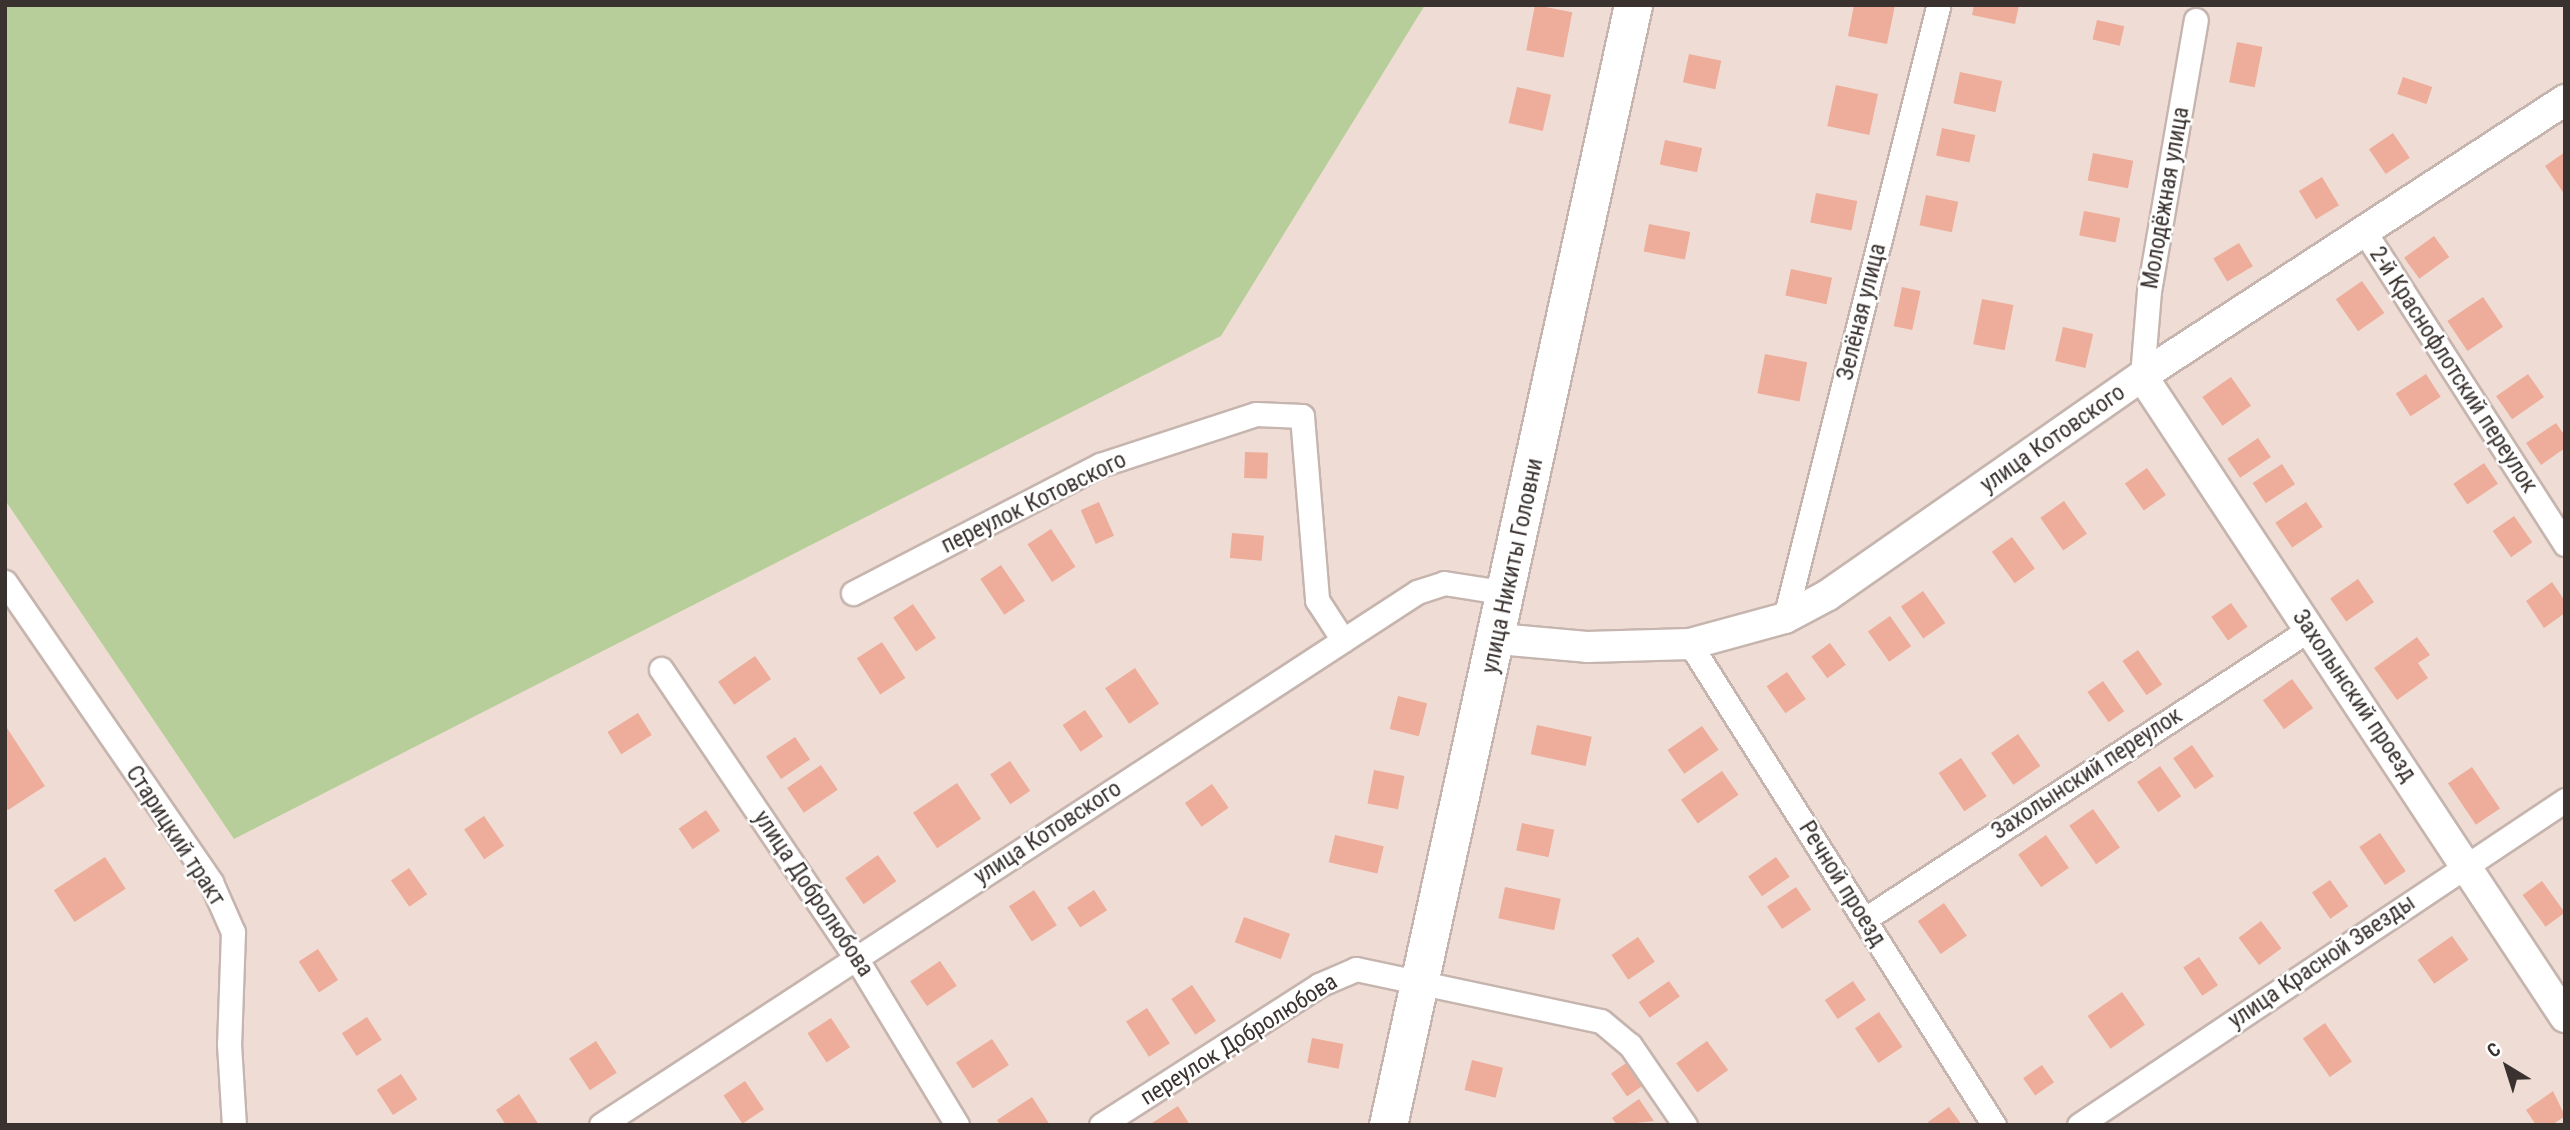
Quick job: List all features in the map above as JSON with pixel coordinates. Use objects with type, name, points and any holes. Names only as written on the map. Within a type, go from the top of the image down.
[{"type":"main road","name":"улица Никиты Головни","points":[[1388,1125],[1498,639],[1633,5]]},
{"type":"street","name":"Зелёная улица","points":[[1785,618],[1938,7]]},
{"type":"street","name":"Молодёжная улица","points":[[2142,376],[2149,291],[2196,20]]},
{"type":"street","name":"улица Котовского","points":[[1498,639],[1587,647],[1690,644],[1785,618],[1828,595],[2142,376],[2565,100]]},
{"type":"street","name":"2-й Краснофлотский переулок","points":[[2364,231],[2565,544]]},
{"type":"street","name":"Захолынский проезд","points":[[2142,376],[2565,1017]]},
{"type":"street","name":"переулок Котовского","points":[[853,593],[1100,465],[1256,414],[1302,416],[1317,600],[1343,640]]},
{"type":"street","name":"Старицкий тракт","points":[[5,582],[211,883],[233,932],[229,1044],[234,1125]]},
{"type":"street","name":"улица Котовского","points":[[601,1125],[1417,592],[1444,583],[1508,593]]},
{"type":"street","name":"Захолынский переулок","points":[[1864,919],[2310,629]]},
{"type":"street","name":"Речной проезд","points":[[1690,644],[1994,1125]]},
{"type":"street","name":"улица Добролюбова","points":[[661,669],[856,958],[957,1125]]},
{"type":"street","name":"улица Красной Звезды","points":[[2079,1125],[2565,800]]},
{"type":"street","name":"переулок Добролюбова","points":[[1101,1125],[1319,985],[1356,969],[1601,1021],[1630,1045],[1685,1125]]},
{"type":"green space","points":[[5,5],[1425,5],[1221,336],[234,839],[5,500]]},
{"type":"building","points":[[1535,5],[1572,12],[1564,57],[1526,50]]},
{"type":"building","points":[[1854,5],[1895,5],[1887,44],[1848,36]]},
{"type":"building","points":[[1974,5],[2019,5],[2015,24],[1972,15]]},
{"type":"building","points":[[2097,20],[2124,26],[2120,46],[2093,39]]},
{"type":"building","points":[[2237,42],[2263,47],[2255,87],[2229,82]]},
{"type":"building","points":[[1689,54],[1721,61],[1715,89],[1683,82]]},
{"type":"building","points":[[1960,72],[2002,81],[1995,112],[1953,103]]},
{"type":"building","points":[[2403,77],[2432,87],[2426,104],[2397,94]]},
{"type":"building","points":[[1836,85],[1878,94],[1869,135],[1827,126]]},
{"type":"building","points":[[1517,87],[1551,95],[1543,131],[1509,123]]},
{"type":"building","points":[[1942,128],[1975,135],[1969,162],[1936,155]]},
{"type":"building","points":[[2393,133],[2410,158],[2386,174],[2369,149]]},
{"type":"building","points":[[1665,140],[1702,148],[1697,172],[1660,164]]},
{"type":"building","points":[[2565,152],[2565,195],[2545,166]]},
{"type":"building","points":[[2093,153],[2133,161],[2128,188],[2088,180]]},
{"type":"building","points":[[2322,177],[2339,205],[2316,219],[2299,191]]},
{"type":"building","points":[[1816,193],[1857,201],[1852,230],[1810,222]]},
{"type":"building","points":[[1926,195],[1958,202],[1952,232],[1920,225]]},
{"type":"building","points":[[2084,211],[2120,218],[2116,243],[2079,236]]},
{"type":"building","points":[[1649,224],[1690,232],[1685,259],[1644,251]]},
{"type":"building","points":[[2434,236],[2449,257],[2419,279],[2404,258]]},
{"type":"building","points":[[2239,243],[2253,266],[2227,282],[2213,258]]},
{"type":"building","points":[[1791,269],[1832,278],[1826,304],[1785,295]]},
{"type":"building","points":[[2362,281],[2384,313],[2358,331],[2336,299]]},
{"type":"building","points":[[1902,287],[1921,291],[1912,330],[1894,326]]},
{"type":"building","points":[[2483,297],[2503,327],[2467,351],[2447,321]]},
{"type":"building","points":[[1982,299],[2013,305],[2005,350],[1973,344]]},
{"type":"building","points":[[2063,327],[2093,334],[2085,368],[2055,361]]},
{"type":"building","points":[[1765,354],[1807,362],[1800,401],[1757,393]]},
{"type":"building","points":[[2426,374],[2441,397],[2411,416],[2396,394]]},
{"type":"building","points":[[2528,374],[2544,397],[2512,419],[2496,396]]},
{"type":"building","points":[[2231,377],[2251,406],[2222,426],[2202,397]]},
{"type":"building","points":[[2556,423],[2565,436],[2565,448],[2541,465],[2526,443]]},
{"type":"building","points":[[2258,438],[2271,457],[2240,478],[2227,459]]},
{"type":"building","points":[[1245,452],[1268,453],[1267,479],[1244,478]]},
{"type":"building","points":[[2484,463],[2498,484],[2467,504],[2453,484]]},
{"type":"building","points":[[2282,464],[2295,484],[2266,503],[2253,483]]},
{"type":"building","points":[[2147,468],[2166,495],[2144,511],[2125,483]]},
{"type":"building","points":[[2064,501],[2087,534],[2063,550],[2040,518]]},
{"type":"building","points":[[1099,502],[1114,536],[1096,544],[1081,510]]},
{"type":"building","points":[[2306,502],[2323,527],[2292,548],[2275,523]]},
{"type":"building","points":[[2514,516],[2532,542],[2511,557],[2493,531]]},
{"type":"building","points":[[1051,529],[1076,567],[1052,582],[1028,544]]},
{"type":"building","points":[[1232,533],[1264,536],[1262,561],[1230,558]]},
{"type":"building","points":[[2012,537],[2035,569],[2015,583],[1992,552]]},
{"type":"building","points":[[1001,565],[1025,601],[1004,615],[980,579]]},
{"type":"building","points":[[2358,579],[2374,602],[2346,621],[2330,599]]},
{"type":"building","points":[[2552,582],[2565,601],[2565,613],[2544,628],[2526,601]]},
{"type":"building","points":[[1923,591],[1945,623],[1923,638],[1901,606]]},
{"type":"building","points":[[2231,603],[2248,627],[2228,641],[2211,617]]},
{"type":"building","points":[[913,604],[936,638],[916,651],[893,617]]},
{"type":"building","points":[[1890,616],[1911,646],[1889,662],[1868,631]]},
{"type":"building","points":[[2417,637],[2430,655],[2418,663],[2428,678],[2397,700],[2374,668]]},
{"type":"building","points":[[882,642],[905,678],[880,694],[857,658]]},
{"type":"building","points":[[1830,643],[1846,665],[1827,678],[1811,657]]},
{"type":"building","points":[[2138,650],[2162,684],[2147,695],[2122,661]]},
{"type":"building","points":[[755,656],[771,679],[734,705],[718,682]]},
{"type":"building","points":[[1135,668],[1159,704],[1129,724],[1105,688]]},
{"type":"building","points":[[1787,672],[1806,699],[1785,713],[1767,686]]},
{"type":"building","points":[[2292,679],[2313,708],[2284,729],[2263,700]]},
{"type":"building","points":[[2103,681],[2124,711],[2109,722],[2087,692]]},
{"type":"building","points":[[1398,696],[1427,703],[1419,736],[1390,729]]},
{"type":"building","points":[[1085,710],[1103,737],[1081,752],[1063,725]]},
{"type":"building","points":[[638,713],[652,735],[621,754],[607,732]]},
{"type":"building","points":[[5,725],[45,786],[8,810],[5,806]]},
{"type":"building","points":[[1537,725],[1592,737],[1586,766],[1531,754]]},
{"type":"building","points":[[1702,726],[1719,750],[1684,774],[1668,750]]},
{"type":"building","points":[[2018,734],[2040,766],[2013,785],[1991,753]]},
{"type":"building","points":[[795,737],[810,759],[781,779],[766,757]]},
{"type":"building","points":[[2192,745],[2214,776],[2195,789],[2173,758]]},
{"type":"building","points":[[1961,758],[1987,796],[1964,811],[1939,773]]},
{"type":"building","points":[[1010,761],[1030,791],[1010,804],[990,774]]},
{"type":"building","points":[[821,765],[838,790],[804,813],[787,788]]},
{"type":"building","points":[[2160,766],[2181,796],[2158,812],[2137,782]]},
{"type":"building","points":[[2472,767],[2500,808],[2476,825],[2448,783]]},
{"type":"building","points":[[1374,770],[1404,776],[1398,809],[1368,803]]},
{"type":"building","points":[[1722,771],[1739,795],[1698,823],[1681,800]]},
{"type":"building","points":[[957,783],[981,819],[937,848],[913,813]]},
{"type":"building","points":[[1212,784],[1229,808],[1202,827],[1185,803]]},
{"type":"building","points":[[2093,809],[2120,848],[2096,864],[2069,826]]},
{"type":"building","points":[[706,810],[720,831],[693,849],[679,828]]},
{"type":"building","points":[[484,816],[504,846],[484,859],[464,829]]},
{"type":"building","points":[[1522,823],[1554,830],[1548,857],[1516,850]]},
{"type":"building","points":[[2380,833],[2406,871],[2385,885],[2359,847]]},
{"type":"building","points":[[1335,835],[1384,846],[1377,874],[1329,862]]},
{"type":"building","points":[[2046,835],[2069,868],[2041,887],[2018,855]]},
{"type":"building","points":[[878,855],[896,881],[864,904],[845,878]]},
{"type":"building","points":[[105,857],[126,889],[75,922],[54,890]]},
{"type":"building","points":[[1776,857],[1790,877],[1762,896],[1748,877]]},
{"type":"building","points":[[409,868],[427,894],[409,907],[391,881]]},
{"type":"building","points":[[2330,880],[2348,906],[2330,919],[2312,893]]},
{"type":"building","points":[[2542,881],[2565,913],[2546,927],[2523,895]]},
{"type":"building","points":[[1505,887],[1561,899],[1554,930],[1498,918]]},
{"type":"building","points":[[1796,887],[1811,909],[1782,929],[1767,907]]},
{"type":"building","points":[[1034,890],[1057,925],[1032,942],[1009,906]]},
{"type":"building","points":[[1094,890],[1107,910],[1080,928],[1067,907]]},
{"type":"building","points":[[1944,903],[1967,936],[1941,954],[1918,921]]},
{"type":"building","points":[[1244,917],[1290,934],[1281,959],[1235,942]]},
{"type":"building","points":[[2261,921],[2281,948],[2259,965],[2239,938]]},
{"type":"building","points":[[2452,936],[2469,960],[2434,984],[2418,960]]},
{"type":"building","points":[[1638,937],[1655,962],[1628,980],[1611,955]]},
{"type":"building","points":[[318,949],[338,980],[319,993],[299,962]]},
{"type":"building","points":[[2199,957],[2218,985],[2202,996],[2183,968]]},
{"type":"building","points":[[940,961],[957,986],[927,1006],[910,981]]},
{"type":"building","points":[[1669,981],[1680,997],[1650,1018],[1639,1002]]},
{"type":"building","points":[[1853,981],[1866,1000],[1838,1019],[1825,1000]]},
{"type":"building","points":[[1192,985],[1216,1021],[1195,1035],[1171,999]]},
{"type":"building","points":[[2122,992],[2145,1025],[2111,1049],[2088,1016]]},
{"type":"building","points":[[1147,1008],[1170,1043],[1149,1057],[1126,1022]]},
{"type":"building","points":[[1879,1012],[1902,1047],[1878,1063],[1855,1028]]},
{"type":"building","points":[[367,1017],[382,1040],[357,1056],[342,1033]]},
{"type":"building","points":[[831,1018],[850,1047],[827,1063],[808,1033]]},
{"type":"building","points":[[2325,1023],[2352,1062],[2330,1077],[2303,1038]]},
{"type":"building","points":[[1312,1038],[1343,1044],[1339,1069],[1307,1063]]},
{"type":"building","points":[[992,1039],[1009,1065],[973,1088],[956,1062]]},
{"type":"building","points":[[596,1041],[617,1073],[590,1090],[569,1058]]},
{"type":"building","points":[[1707,1041],[1728,1070],[1697,1092],[1676,1063]]},
{"type":"building","points":[[1472,1060],[1503,1068],[1496,1098],[1465,1090]]},
{"type":"building","points":[[1629,1061],[1645,1084],[1627,1097],[1611,1074]]},
{"type":"building","points":[[2042,1065],[2054,1082],[2035,1095],[2023,1078]]},
{"type":"building","points":[[401,1074],[417,1099],[393,1115],[377,1090]]},
{"type":"building","points":[[745,1081],[764,1109],[742,1124],[723,1096]]},
{"type":"building","points":[[2553,1091],[2565,1116],[2552,1125],[2536,1125],[2526,1110]]},
{"type":"building","points":[[519,1094],[539,1125],[506,1125],[496,1110]]},
{"type":"building","points":[[1032,1097],[1050,1125],[1000,1125],[997,1120]]},
{"type":"building","points":[[1639,1099],[1654,1121],[1617,1125],[1612,1118]]},
{"type":"building","points":[[1178,1106],[1190,1125],[1149,1125]]},
{"type":"building","points":[[1949,1107],[1962,1125],[1930,1125],[1928,1122]]}]
